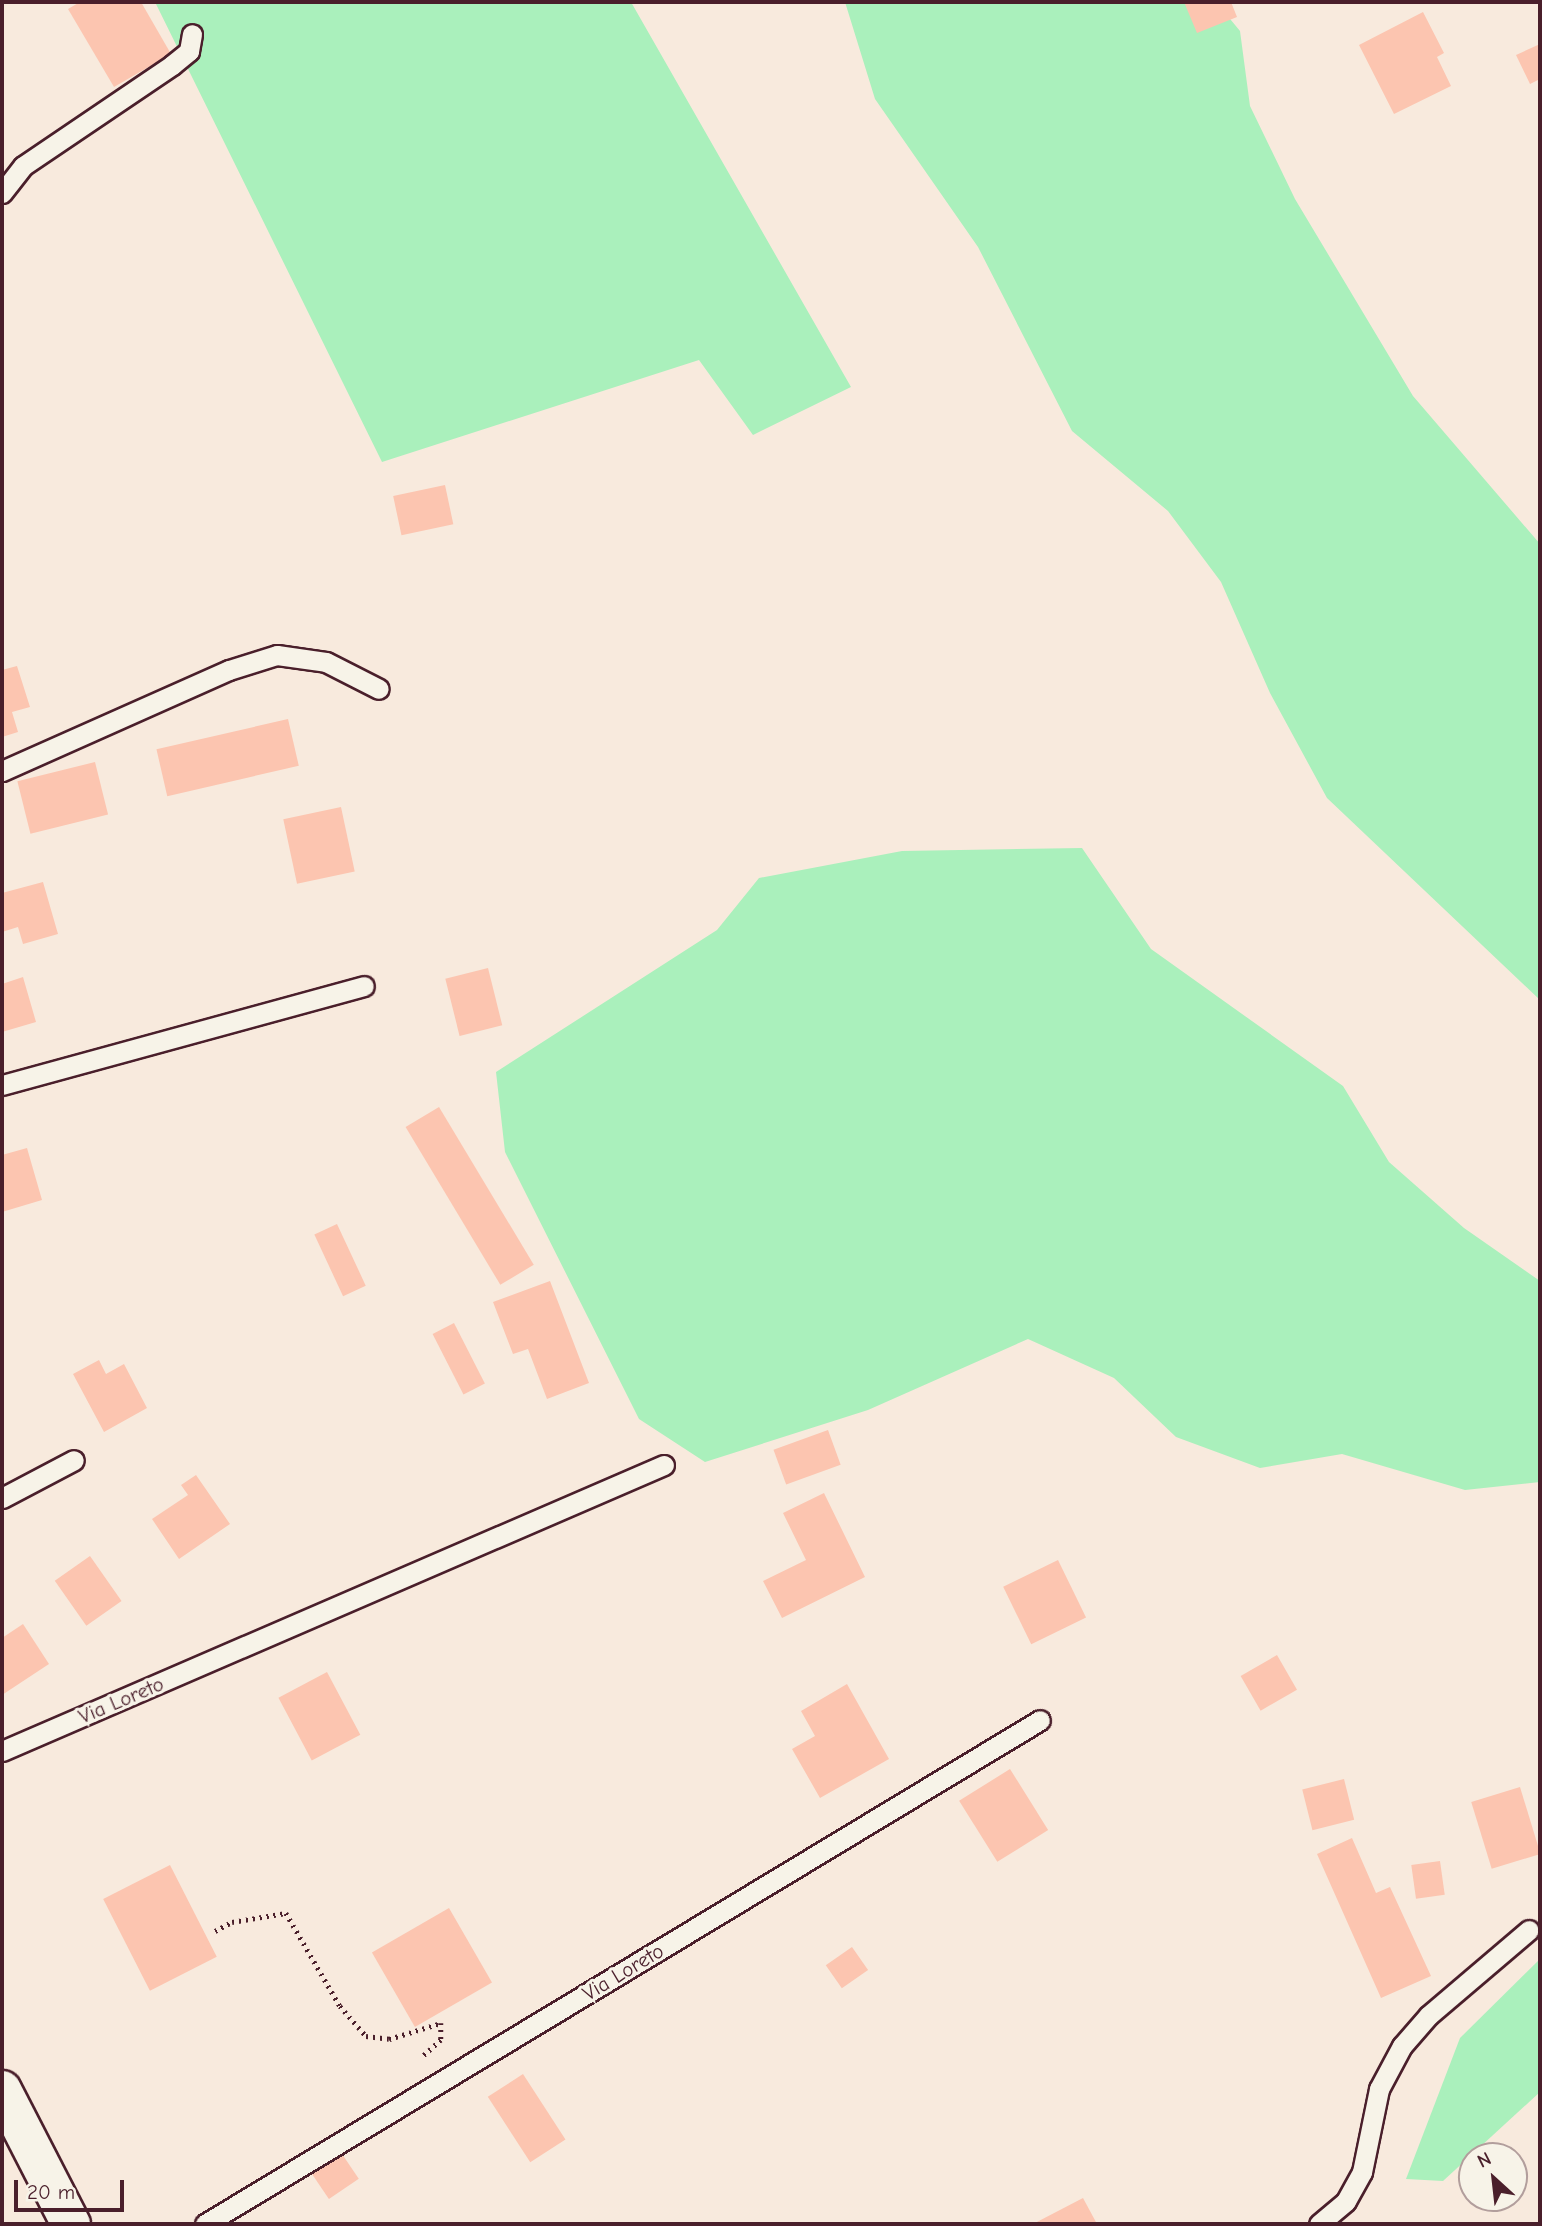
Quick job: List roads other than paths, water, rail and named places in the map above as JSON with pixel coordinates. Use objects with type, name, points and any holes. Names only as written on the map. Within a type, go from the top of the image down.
[{"type":"street","points":[[2,2090],[71,2224]]},
{"type":"lane","points":[[2,193],[23,166],[189,51],[192,34]]},
{"type":"lane","points":[[2,771],[229,670],[277,655],[326,662],[379,689]]},
{"type":"lane","points":[[2,1085],[364,986]]},
{"type":"lane","points":[[2,1498],[74,1460]]},
{"type":"lane","name":"Via Loreto","points":[[2,1751],[664,1465]]},
{"type":"lane","name":"Via Loreto","points":[[205,2224],[1040,1720]]},
{"type":"lane","points":[[1319,2224],[1346,2201],[1362,2172],[1379,2089],[1402,2046],[1429,2015],[1529,1930]]}]
